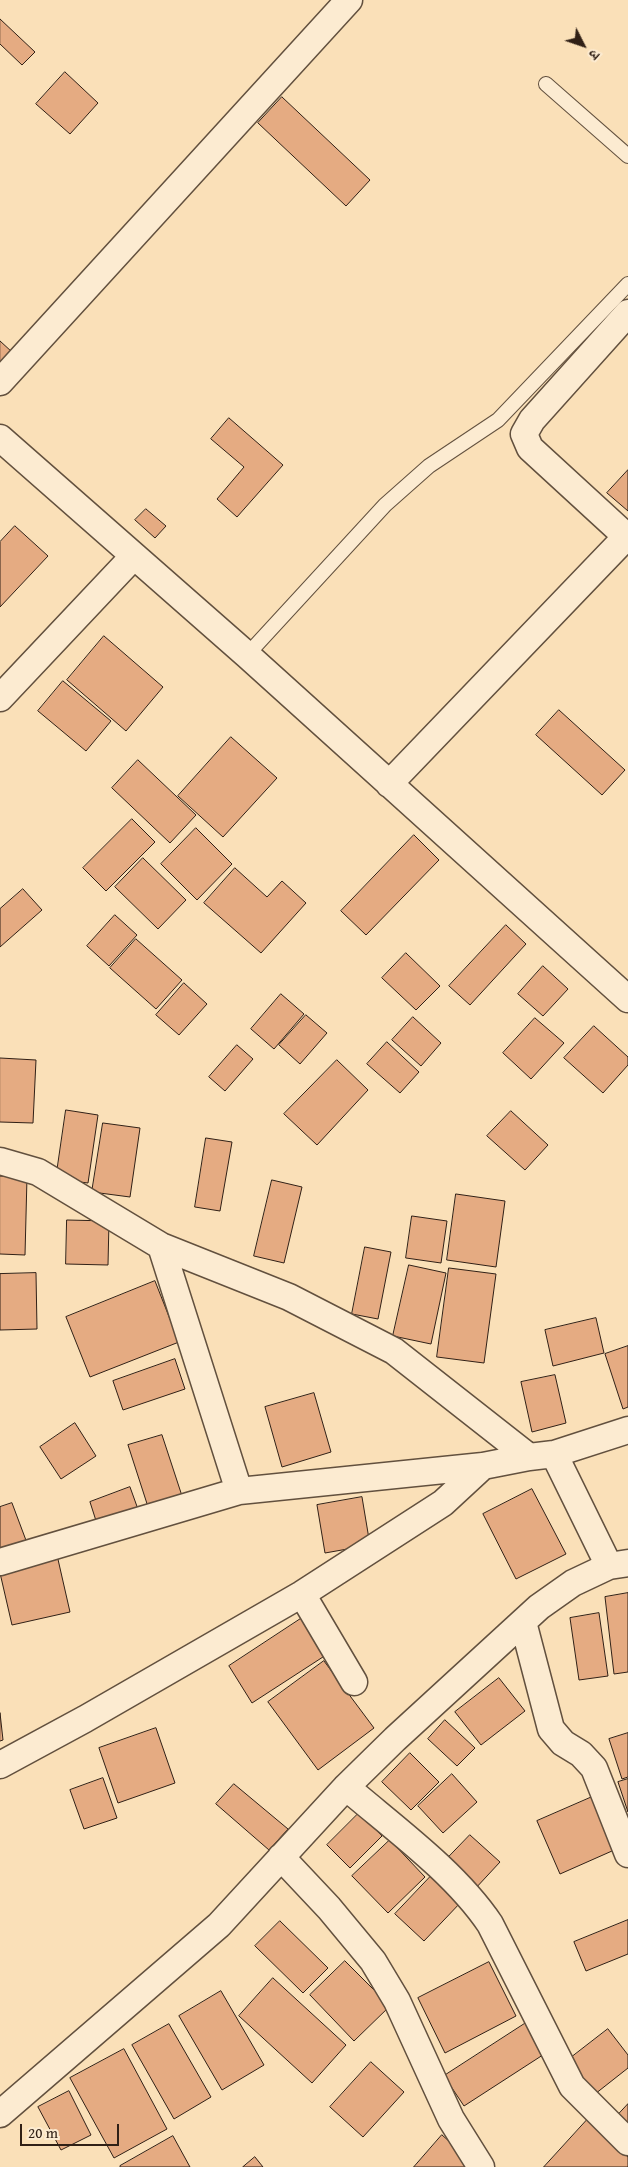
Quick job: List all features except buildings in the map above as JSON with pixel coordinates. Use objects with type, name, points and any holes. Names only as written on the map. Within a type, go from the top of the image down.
[{"type":"street","points":[[0,382],[349,0]]},
{"type":"street","points":[[389,784],[627,537],[530,448],[524,434],[532,420],[628,313]]},
{"type":"street","points":[[0,438],[132,557],[247,655],[628,999]]},
{"type":"street","points":[[0,698],[132,557]]},
{"type":"street","points":[[0,1161],[38,1172],[161,1246],[289,1297],[394,1351],[529,1457]]},
{"type":"street","points":[[161,1246],[239,1492]]},
{"type":"street","points":[[0,1562],[239,1492],[483,1466],[554,1454],[628,1430]]},
{"type":"street","points":[[0,2114],[219,1925],[346,1787],[394,1738],[539,1607],[573,1583],[618,1564],[554,1454]]},
{"type":"street","points":[[0,1765],[302,1594],[443,1503],[483,1466]]},
{"type":"street","points":[[302,1594],[354,1682]]},
{"type":"street","points":[[523,1622],[551,1729],[563,1743],[581,1754],[594,1768],[628,1854]]},
{"type":"street","points":[[346,1787],[460,1885],[476,1904],[490,1924],[572,2086],[628,2142]]},
{"type":"street","points":[[281,1858],[329,1908],[372,1961],[397,2001],[452,2119],[481,2167]]},
{"type":"lane","points":[[546,84],[628,156]]},
{"type":"lane","points":[[247,655],[385,505],[429,466],[498,420],[628,284]]}]
